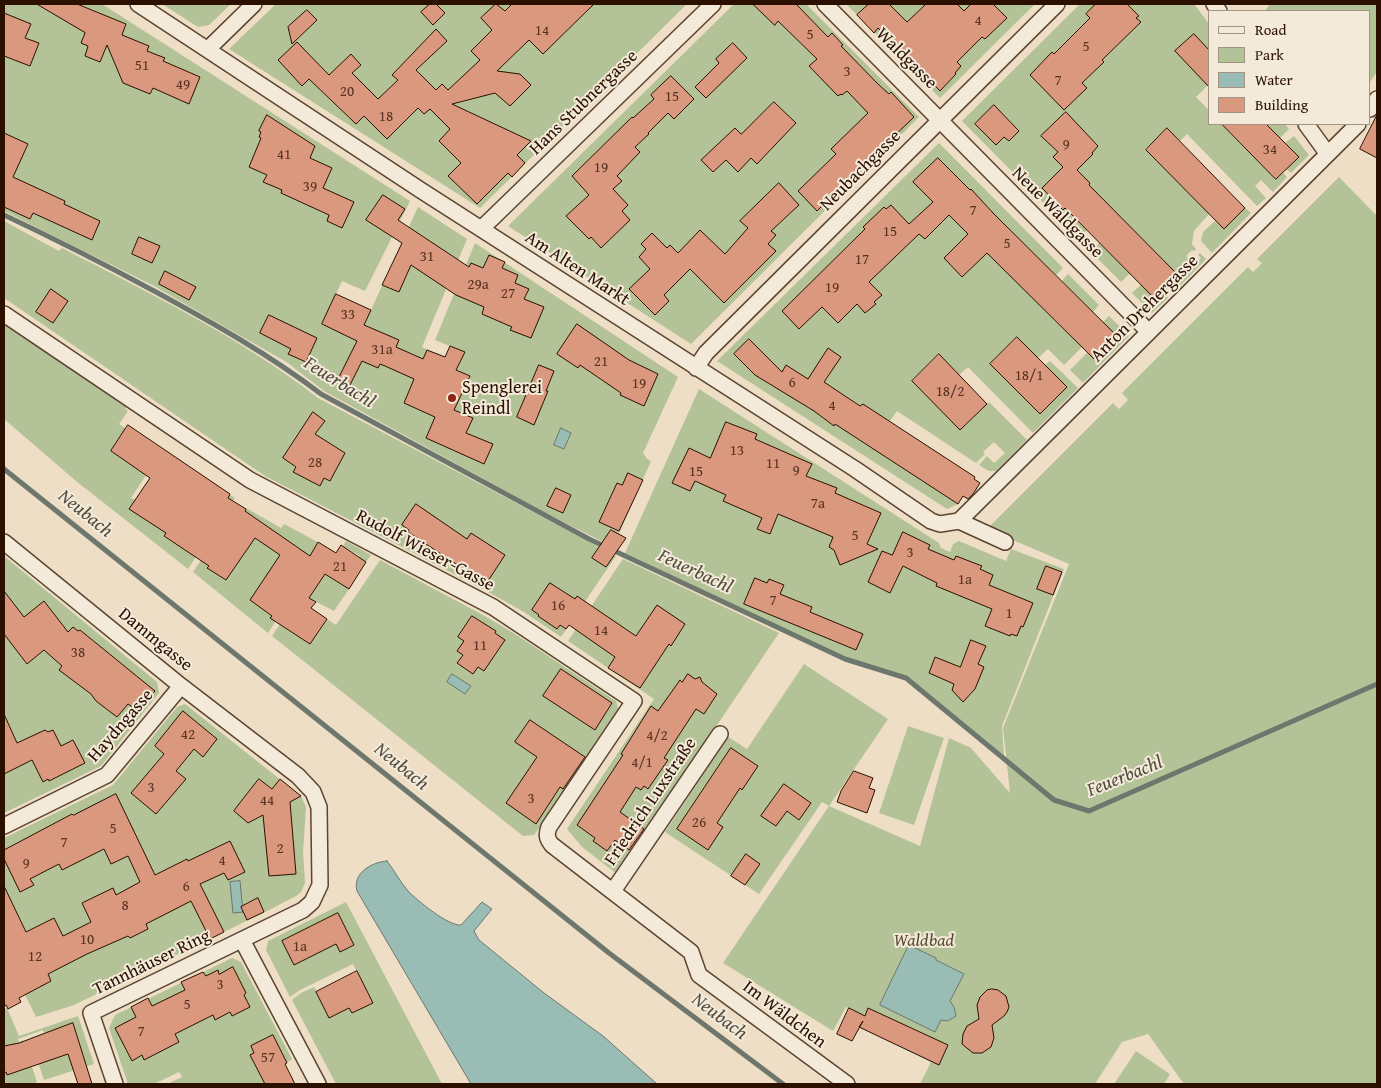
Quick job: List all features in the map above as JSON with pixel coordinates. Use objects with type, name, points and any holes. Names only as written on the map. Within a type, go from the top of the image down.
[{"type":"street","name":"Am Alten Markt","points":[[138,4],[481,229],[847,464],[931,521],[940,524],[959,521],[1005,542]]},
{"type":"street","points":[[208,49],[254,4]]},
{"type":"street","name":"Hans Stubnergasse","points":[[481,229],[713,4]]},
{"type":"street","name":"Waldgasse","points":[[825,4],[939,120]]},
{"type":"street","name":"Neubachgasse","points":[[696,368],[706,353],[1057,4]]},
{"type":"street","name":"Neue Waldgasse","points":[[939,120],[1148,332]]},
{"type":"street","points":[[1307,125],[1328,153]]},
{"type":"street","name":"Anton Drehergasse","points":[[959,521],[1357,125]]},
{"type":"street","name":"Rudolf Wieser-Gasse","points":[[4,314],[250,480],[493,607],[634,701],[549,827],[547,833],[547,838],[552,845],[597,879]]},
{"type":"street","name":"Dammgasse","points":[[4,542],[181,686],[285,766]]},
{"type":"street","name":"Haydngasse","points":[[4,826],[107,775],[181,686]]},
{"type":"street","name":"Friedrich Luxstraße","points":[[613,891],[720,734]]},
{"type":"street","name":"Tannhäuser Ring","points":[[115,1084],[91,1013],[303,910],[312,902],[320,889],[318,802],[309,787],[285,766]]},
{"type":"street","name":"Friedrich Luxstraße","points":[[597,879],[691,952],[699,975]]},
{"type":"street","points":[[242,940],[318,1084]]},
{"type":"street","name":"Im Wäldchen","points":[[699,975],[847,1084]]},
{"type":"green space","points":[[4,4],[102,4],[410,201],[365,291],[342,281],[336,294],[371,310],[418,207],[467,239],[422,347],[459,364],[464,352],[435,340],[475,243],[678,377],[643,453],[651,461],[613,547],[544,512],[324,391],[288,363],[154,286],[4,211]]},
{"type":"green space","points":[[162,4],[231,4],[209,25],[198,27]]},
{"type":"green space","points":[[276,4],[687,4],[480,208],[229,49]]},
{"type":"green space","points":[[734,4],[806,4],[919,117],[691,344],[508,226]]},
{"type":"green space","points":[[846,4],[1035,4],[940,98]]},
{"type":"green space","points":[[1080,4],[1194,4],[1208,22],[1208,85],[1196,97],[1208,109],[1208,125],[1223,125],[1276,179],[1283,173],[1287,177],[1273,192],[1261,180],[1255,186],[1266,198],[1257,206],[1187,134],[1180,141],[1167,128],[1146,149],[1209,214],[1194,231],[1192,244],[1196,249],[1186,256],[1195,264],[1201,258],[1198,255],[1200,253],[1206,259],[1180,286],[1174,280],[1178,275],[1098,195],[1075,218],[1087,230],[1078,238],[962,121]]},
{"type":"green space","points":[[1270,4],[1377,4],[1377,72],[1371,81],[1371,10],[1266,10]]},
{"type":"green space","points":[[1267,125],[1286,125],[1289,129],[1280,138]]},
{"type":"green space","points":[[1294,136],[1309,155],[1291,173],[1286,169],[1285,143]]},
{"type":"green space","points":[[939,143],[1063,268],[1056,275],[1037,257],[1015,280],[1082,347],[1064,365],[1048,349],[1038,358],[1017,337],[990,364],[1040,414],[1067,387],[1045,365],[1050,361],[1078,388],[1033,433],[968,367],[959,375],[939,354],[912,380],[961,429],[989,402],[1027,440],[996,471],[989,471],[979,465],[987,456],[994,463],[1005,453],[994,442],[983,452],[985,454],[976,463],[897,411],[890,421],[857,438],[958,504],[947,509],[717,361]]},
{"type":"green space","name":"Waldbad","points":[[1339,177],[1377,216],[1377,1084],[1184,1084],[1148,1034],[1122,1042],[1095,1084],[920,1084],[931,1062],[859,1027],[849,1008],[846,1007],[833,1031],[723,963],[829,806],[920,846],[949,738],[971,748],[1010,793],[1003,728],[1069,564],[994,532],[991,525],[1113,403],[1119,409],[1128,400],[1122,393],[1248,267],[1253,272],[1262,263],[1257,259]]},
{"type":"green space","points":[[1245,208],[1251,213],[1212,253],[1201,241],[1203,232],[1215,221],[1224,229]]},
{"type":"green space","points":[[4,221],[59,251],[62,248],[193,317],[257,355],[318,398],[616,556],[561,637],[524,612],[483,589],[265,476],[4,298]]},
{"type":"green space","points":[[1099,243],[1130,273],[1121,282],[1091,252]]},
{"type":"green space","points":[[1068,274],[1099,305],[1093,312],[1062,281]]},
{"type":"green space","points":[[1141,285],[1155,299],[1162,292],[1168,298],[1152,313],[1132,293]]},
{"type":"green space","points":[[1109,316],[1129,336],[1083,383],[1070,370],[1088,352],[1094,359],[1117,336],[1103,322]]},
{"type":"green space","points":[[4,325],[127,406],[125,409],[128,411],[119,424],[126,429],[111,451],[139,470],[160,454],[131,498],[214,518],[230,495],[235,498],[188,569],[76,481],[4,419]]},
{"type":"green space","points":[[699,389],[939,543],[941,548],[950,552],[953,544],[959,541],[1006,561],[1011,549],[1064,569],[1002,726],[1004,756],[907,676],[846,658],[625,553]]},
{"type":"green space","points":[[246,508],[281,528],[284,524],[325,546],[268,633],[193,572],[235,509],[242,514]]},
{"type":"green space","points":[[346,541],[371,555],[366,562],[343,546]]},
{"type":"green space","points":[[4,556],[157,682],[159,693],[101,766],[4,813]]},
{"type":"green space","points":[[623,559],[779,633],[617,874],[582,847],[567,829],[654,699],[568,641]]},
{"type":"green space","points":[[380,560],[515,634],[616,701],[619,712],[534,835],[523,836],[272,636],[295,602],[299,605],[285,628],[310,644],[327,619],[336,625]]},
{"type":"green space","points":[[325,574],[349,589],[334,611],[301,594]]},
{"type":"green space","points":[[804,664],[888,719],[829,806],[822,802],[759,894],[665,832],[728,737],[747,749]]},
{"type":"green space","points":[[185,704],[301,796],[306,807],[303,852],[305,883],[301,892],[273,908],[74,1005],[36,1017],[4,952],[4,838],[113,785],[177,707]]},
{"type":"green space","points":[[908,726],[944,738],[914,825],[879,813]]},
{"type":"green space","points":[[346,902],[442,1084],[336,1084],[292,1000],[314,987],[317,992],[357,972],[353,964],[300,990],[290,997],[266,950],[268,941]]},
{"type":"green space","points":[[232,958],[241,962],[292,1059],[279,1068],[285,1084],[167,1084],[182,1077],[179,1072],[154,1084],[128,1084],[109,1028],[115,1015]]},
{"type":"green space","points":[[7,1008],[19,1036],[78,1016],[94,1064],[44,1080],[30,1038],[44,1033],[43,1030],[18,1039],[19,1042],[23,1040],[37,1082],[32,1084],[4,1084],[4,1009]]},
{"type":"green space","points":[[1136,1051],[1170,1074],[1164,1084],[1114,1084]]},
{"type":"water","points":[[561,428],[571,433],[564,449],[554,445]]},
{"type":"water","points":[[452,674],[471,686],[465,694],[447,682]]},
{"type":"water","points":[[387,861],[408,891],[449,922],[461,925],[482,902],[492,909],[474,931],[479,940],[544,993],[603,1036],[657,1084],[471,1084],[357,891],[357,879],[364,870],[375,864]]},
{"type":"water","points":[[240,881],[243,912],[233,913],[230,882]]},
{"type":"water","points":[[909,945],[964,974],[950,1001],[956,1016],[948,1021],[941,1020],[935,1032],[880,1005]]},
{"type":"building","points":[[37,4],[77,4],[126,24],[122,35],[149,46],[147,51],[165,58],[163,61],[200,77],[189,104],[153,88],[150,94],[123,83],[107,45],[100,62],[85,56],[88,46],[81,43],[85,33]]},
{"type":"building","points":[[430,4],[436,4],[445,13],[433,25],[421,12]]},
{"type":"building","points":[[496,4],[505,11],[512,4],[594,4],[543,54],[529,40],[497,71],[520,74],[531,85],[510,106],[495,93],[452,104],[531,141],[517,155],[525,163],[512,177],[508,173],[477,204],[448,176],[461,163],[439,141],[450,129],[430,109],[424,114],[418,108],[387,139],[364,116],[356,124],[309,79],[302,86],[278,60],[297,42],[329,75],[351,54],[361,65],[352,73],[378,99],[398,80],[392,75],[436,29],[447,41],[416,70],[436,90],[442,84],[448,90],[480,60],[471,51],[492,30],[481,18]]},
{"type":"building","points":[[753,4],[796,4],[828,37],[832,33],[843,45],[841,46],[878,84],[889,94],[891,92],[914,117],[888,140],[817,211],[798,191],[836,154],[831,149],[868,113],[847,91],[838,96],[809,66],[817,59],[778,21],[775,25]]},
{"type":"building","points":[[869,4],[889,4],[907,22],[926,4],[957,4],[964,11],[971,4],[993,4],[1007,18],[985,39],[982,37],[957,62],[961,66],[940,91],[878,28],[874,33],[857,15]]},
{"type":"building","points":[[1096,4],[1127,4],[1139,16],[1136,18],[1141,22],[1102,60],[1104,62],[1082,83],[1087,88],[1064,110],[1030,75],[1052,52],[1054,54],[1090,18],[1086,14]]},
{"type":"building","points":[[307,10],[317,20],[292,44],[288,27]]},
{"type":"building","points":[[4,13],[31,24],[25,38],[39,43],[30,66],[4,56]]},
{"type":"building","points":[[1194,34],[1208,49],[1208,86],[1175,51]]},
{"type":"building","points":[[733,43],[747,58],[706,98],[695,87],[719,63],[716,59]]},
{"type":"building","points":[[671,76],[694,99],[674,119],[668,113],[635,147],[640,152],[617,176],[622,181],[613,189],[628,205],[622,211],[630,220],[601,248],[566,216],[589,195],[572,176],[632,117],[654,99],[651,95]]},
{"type":"building","points":[[774,102],[796,123],[757,164],[751,158],[738,172],[726,160],[713,172],[701,160],[735,128],[741,134]]},
{"type":"building","points":[[994,105],[1019,131],[1009,141],[1004,137],[996,145],[975,124]]},
{"type":"building","points":[[1066,112],[1098,146],[1093,154],[1077,170],[1090,183],[1089,185],[1179,276],[1155,299],[1065,208],[1063,210],[1042,188],[1063,167],[1053,157],[1058,152],[1041,136]]},
{"type":"building","points":[[267,115],[315,146],[310,158],[332,168],[323,188],[354,202],[342,228],[327,221],[329,215],[281,193],[282,190],[263,182],[267,175],[249,167],[261,138],[259,137],[261,132],[259,131]]},
{"type":"building","points":[[1377,115],[1377,158],[1360,149]]},
{"type":"building","points":[[1223,125],[1267,125],[1299,157],[1276,179]]},
{"type":"building","points":[[1167,128],[1245,208],[1224,229],[1146,150]]},
{"type":"building","points":[[4,133],[28,144],[13,177],[65,201],[64,204],[100,221],[92,240],[33,213],[30,219],[4,207]]},
{"type":"building","points":[[938,158],[1117,336],[1094,359],[987,253],[962,277],[944,258],[968,234],[949,215],[925,239],[919,234],[869,282],[882,295],[874,302],[876,304],[865,313],[857,304],[838,323],[822,307],[799,329],[782,311],[865,229],[863,227],[884,207],[886,209],[891,205],[909,224],[933,202],[913,182]]},
{"type":"building","points":[[779,183],[799,205],[771,231],[776,235],[768,244],[776,251],[724,303],[690,269],[664,295],[669,301],[655,315],[629,289],[650,269],[639,257],[646,249],[641,244],[652,233],[667,248],[670,245],[678,253],[700,230],[725,254],[748,228],[740,221]]},
{"type":"building","points":[[383,195],[405,209],[398,220],[469,267],[471,263],[483,268],[489,255],[505,262],[502,268],[518,275],[515,283],[529,289],[524,299],[544,307],[531,338],[510,330],[512,327],[482,314],[484,307],[456,295],[411,265],[399,292],[382,285],[402,243],[366,220]]},
{"type":"building","points":[[139,237],[160,246],[152,263],[132,254]]},
{"type":"building","points":[[165,271],[196,287],[189,300],[159,284]]},
{"type":"building","points":[[51,289],[68,301],[53,323],[36,312]]},
{"type":"building","points":[[336,294],[371,310],[364,325],[399,340],[396,347],[423,359],[427,350],[445,357],[450,346],[465,352],[456,370],[470,376],[454,410],[473,418],[466,433],[493,444],[484,464],[426,438],[435,417],[404,403],[414,379],[380,364],[378,368],[362,361],[349,387],[337,381],[357,341],[322,324]]},
{"type":"building","points":[[269,315],[317,338],[306,362],[288,354],[291,349],[260,333]]},
{"type":"building","points":[[577,324],[629,360],[658,374],[644,406],[620,395],[621,393],[580,365],[578,368],[557,354]]},
{"type":"building","points":[[1017,337],[1067,387],[1040,414],[990,364]]},
{"type":"building","points":[[749,339],[782,372],[786,365],[808,379],[828,348],[841,357],[824,382],[860,406],[863,404],[975,477],[974,479],[980,483],[973,494],[968,499],[963,496],[958,504],[835,424],[834,426],[814,411],[755,375],[734,354]]},
{"type":"building","points":[[939,354],[987,404],[960,430],[912,381]]},
{"type":"building","points":[[539,365],[554,371],[534,425],[517,417]]},
{"type":"building","points":[[313,412],[325,421],[315,434],[345,453],[330,481],[324,478],[320,486],[293,472],[296,467],[283,458]]},
{"type":"building","points":[[726,422],[757,434],[755,439],[812,464],[806,476],[837,488],[835,493],[881,513],[867,544],[878,549],[840,565],[834,550],[829,547],[833,537],[778,514],[770,534],[757,529],[762,518],[723,501],[726,495],[695,481],[690,491],[672,483],[689,448],[710,458]]},
{"type":"building","points":[[128,425],[230,494],[228,498],[310,556],[318,542],[336,553],[341,545],[366,562],[349,589],[325,574],[309,598],[316,602],[311,608],[327,619],[310,644],[270,618],[272,616],[250,600],[280,555],[255,538],[226,580],[207,568],[209,566],[164,536],[166,533],[129,509],[150,478],[111,451]]},
{"type":"building","points":[[628,473],[643,480],[619,531],[599,522],[617,483],[622,485]]},
{"type":"building","points":[[556,488],[571,495],[563,513],[547,506]]},
{"type":"building","points":[[416,504],[467,539],[471,533],[505,555],[486,584],[408,532],[409,530],[402,525]]},
{"type":"building","points":[[611,530],[626,538],[606,567],[592,558]]},
{"type":"building","points":[[903,532],[930,545],[928,549],[954,560],[956,556],[982,566],[980,569],[993,575],[989,585],[1033,603],[1017,636],[1011,634],[1010,636],[985,626],[992,609],[936,586],[937,583],[903,566],[890,593],[868,582],[882,551],[892,555]]},
{"type":"building","points":[[1046,566],[1062,572],[1053,595],[1037,589]]},
{"type":"building","points":[[755,578],[767,583],[769,579],[784,585],[780,594],[812,607],[810,612],[863,634],[856,650],[744,604]]},
{"type":"building","points":[[550,583],[575,599],[577,596],[636,636],[657,605],[685,624],[671,646],[669,644],[640,688],[608,668],[615,657],[569,625],[566,629],[560,625],[557,629],[532,610]]},
{"type":"building","points":[[4,591],[24,617],[44,601],[68,632],[73,627],[78,631],[80,630],[155,691],[138,711],[128,704],[117,717],[96,701],[91,694],[59,670],[62,666],[44,650],[27,664],[4,634]]},
{"type":"building","points":[[472,616],[496,631],[495,633],[505,640],[484,671],[478,667],[473,674],[457,663],[463,655],[457,651],[464,641],[458,637]]},
{"type":"building","points":[[971,640],[986,646],[978,664],[984,667],[975,689],[963,702],[952,690],[954,684],[929,673],[935,657],[960,667]]},
{"type":"building","points":[[561,669],[612,703],[595,730],[543,696]]},
{"type":"building","points":[[688,674],[695,679],[700,677],[702,682],[717,694],[704,714],[696,709],[664,758],[668,760],[648,789],[644,786],[641,790],[636,787],[620,812],[644,829],[629,850],[615,840],[607,851],[593,841],[595,838],[577,825],[623,755],[621,754],[651,706],[658,711],[680,680],[682,682]]},
{"type":"building","points":[[183,711],[217,739],[203,757],[194,749],[176,771],[186,779],[156,814],[131,793],[164,754],[155,746]]},
{"type":"building","points":[[4,714],[17,743],[45,730],[48,732],[53,730],[61,746],[73,740],[85,763],[49,781],[48,779],[43,782],[32,760],[4,774]]},
{"type":"building","points":[[530,720],[585,757],[563,789],[560,787],[536,824],[506,803],[537,757],[515,742]]},
{"type":"building","points":[[731,748],[758,766],[742,790],[740,788],[717,823],[723,827],[708,850],[677,829]]},
{"type":"building","points":[[854,771],[873,778],[869,788],[875,790],[867,813],[837,802],[841,791]]},
{"type":"building","points":[[259,779],[272,789],[280,779],[301,796],[290,802],[296,874],[269,876],[263,815],[248,823],[234,811]]},
{"type":"building","points":[[784,784],[811,803],[799,820],[787,811],[776,826],[761,816]]},
{"type":"building","points":[[116,794],[155,875],[230,841],[245,872],[228,880],[224,873],[200,884],[224,932],[210,939],[191,901],[146,924],[148,929],[130,938],[128,936],[87,954],[48,974],[51,981],[19,998],[21,1002],[8,1009],[6,1005],[4,1006],[4,886],[26,932],[54,918],[63,936],[91,922],[82,903],[113,888],[116,895],[140,882],[128,856],[111,864],[104,849],[62,870],[59,864],[30,879],[34,885],[20,892],[4,859],[4,850],[72,814]]},
{"type":"building","points":[[746,854],[760,864],[745,885],[731,876]]},
{"type":"building","points":[[258,898],[264,912],[247,920],[241,907]]},
{"type":"building","points":[[338,913],[354,945],[340,952],[336,944],[294,965],[282,941]]},
{"type":"building","points":[[233,967],[246,993],[244,995],[250,1007],[232,1016],[230,1012],[215,1020],[213,1015],[175,1034],[179,1042],[144,1060],[142,1055],[132,1061],[115,1028],[136,1017],[131,1007],[148,998],[152,1006],[185,990],[181,982],[203,972],[206,976],[218,970],[219,974]]},
{"type":"building","points":[[357,971],[373,1003],[352,1013],[349,1008],[329,1018],[316,992]]},
{"type":"building","points":[[987,990],[998,990],[1006,996],[1009,1007],[1004,1016],[992,1025],[994,1038],[991,1047],[982,1053],[973,1053],[962,1044],[963,1034],[967,1026],[979,1019],[977,1005],[980,997]]},
{"type":"building","points":[[849,1008],[865,1016],[868,1008],[948,1045],[939,1065],[860,1027],[852,1041],[837,1034]]},
{"type":"building","points":[[73,1023],[92,1084],[78,1084],[68,1054],[7,1075],[6,1072],[4,1073],[4,1046],[19,1043]]},
{"type":"building","points":[[273,1035],[295,1084],[265,1084],[250,1055],[254,1053],[251,1046]]},
{"type":"waterway","name":"Feuerbachl","points":[[4,215],[80,252],[177,304],[261,353],[321,394],[589,539],[845,659],[906,678],[1054,800],[1089,811],[1377,684]]},
{"type":"waterway","name":"Neubach","points":[[4,469],[609,953],[783,1084]]},
{"type":"place","name":"Spenglerei Reindl","points":[[452,398]]}]
